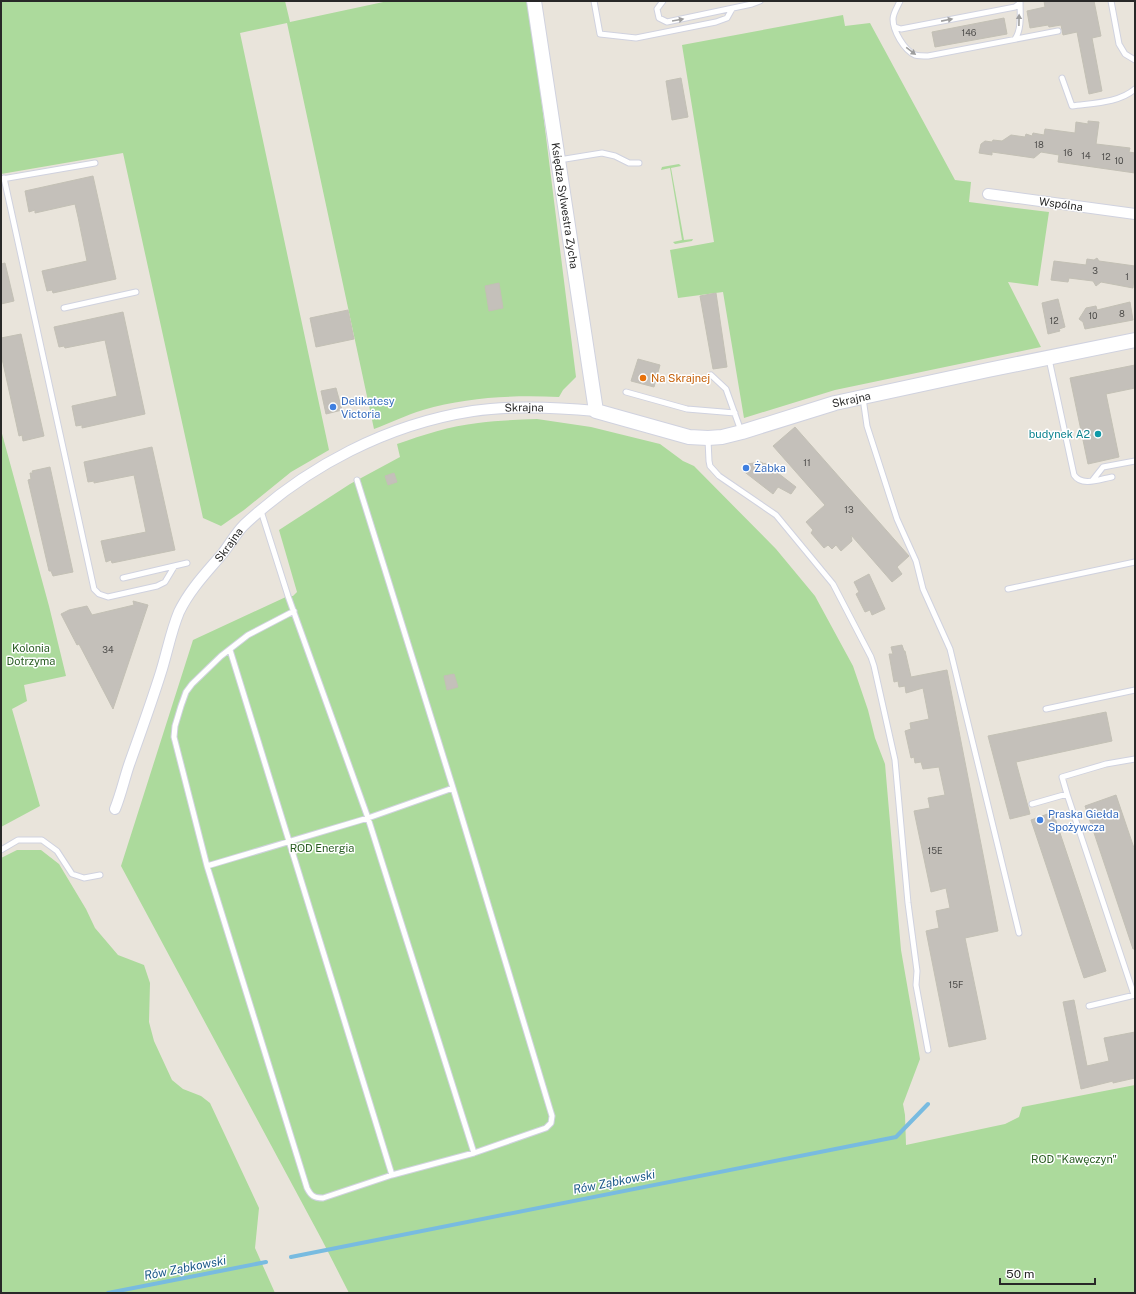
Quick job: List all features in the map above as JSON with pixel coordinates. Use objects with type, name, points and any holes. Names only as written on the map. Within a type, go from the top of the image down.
[{"type":"street","name":"Księdza Sylwestra Zycha","points":[[534,1],[596,411]]},
{"type":"street","name":"Wspólna","points":[[988,194],[1135,214]]},
{"type":"street","name":"Skrajna","points":[[115,809],[161,672],[179,612],[185,600],[202,576],[243,526],[302,479],[338,457],[376,439],[418,424],[450,415],[498,408],[550,407],[596,411],[689,437],[722,437],[742,432],[808,410],[863,397],[1135,340]]},
{"type":"lane","points":[[594,1],[600,34],[636,38],[716,22],[727,18],[732,9]]},
{"type":"lane","points":[[663,1],[657,9],[659,18],[667,22],[732,9],[760,1]]},
{"type":"lane","points":[[900,1],[893,18],[895,27],[898,36],[904,45],[918,56],[928,56],[1058,31]]},
{"type":"lane","points":[[1112,1],[1119,44],[1125,54],[1135,60]]},
{"type":"lane","points":[[895,27],[901,29],[908,28],[1015,7],[1020,2]]},
{"type":"lane","points":[[1015,39],[1018,36],[1020,26],[1020,2]]},
{"type":"lane","points":[[1062,78],[1072,106],[1116,99],[1129,94],[1135,89]]},
{"type":"lane","points":[[558,160],[602,154],[615,156],[629,163],[639,163]]},
{"type":"lane","points":[[95,163],[3,179],[94,589],[99,594],[108,597],[157,586],[165,582],[174,567]]},
{"type":"lane","points":[[64,308],[136,292]]},
{"type":"lane","points":[[1048,358],[1074,475],[1077,479],[1084,482],[1112,477]]},
{"type":"lane","points":[[711,375],[726,389],[742,432]]},
{"type":"lane","points":[[626,392],[687,409],[735,413]]},
{"type":"lane","points":[[863,397],[868,426],[897,519],[916,561],[923,589],[950,649],[1019,933]]},
{"type":"lane","points":[[708,438],[710,466],[719,476],[776,515],[833,584],[873,662],[895,760],[908,903],[917,971],[916,985],[928,1050]]},
{"type":"lane","points":[[1092,481],[1103,467],[1135,461]]},
{"type":"lane","points":[[294,611],[248,636],[192,684],[186,692],[175,726],[174,737],[207,866],[307,1188],[310,1195],[316,1198],[323,1198],[392,1175],[474,1153],[546,1128],[551,1123],[552,1116],[453,788],[357,480]]},
{"type":"lane","points":[[261,511],[294,611],[368,818],[474,1153]]},
{"type":"lane","points":[[1008,589],[1135,562]]},
{"type":"lane","points":[[123,578],[187,563]]},
{"type":"lane","points":[[230,650],[392,1175]]},
{"type":"lane","points":[[1046,709],[1135,690]]},
{"type":"lane","points":[[1089,1006],[1135,995],[1062,778],[1106,764],[1135,759]]},
{"type":"lane","points":[[207,866],[368,818],[453,788]]},
{"type":"lane","points":[[1032,804],[1067,794]]},
{"type":"lane","points":[[1,850],[18,840],[42,840],[57,852],[72,874],[84,878],[100,875]]},
{"type":"green space","points":[[1,1],[285,1],[290,22],[388,1],[527,1],[540,89],[576,377],[563,390],[559,397],[525,396],[456,402],[417,412],[374,429],[287,23],[240,33],[329,450],[291,472],[244,510],[221,526],[203,518],[123,153],[1,174]]},
{"type":"green space","points":[[843,15],[845,26],[870,23],[955,180],[971,182],[969,202],[1049,212],[1038,286],[1008,282],[1041,347],[835,390],[744,418],[723,292],[678,298],[670,250],[714,242],[682,45]]},
{"type":"green space","points":[[679,164],[681,166],[671,168],[684,240],[693,239],[692,241],[675,244],[673,242],[682,240],[670,168],[661,170],[662,167]]},
{"type":"green space","points":[[537,419],[591,427],[660,444],[683,461],[694,466],[776,549],[815,596],[853,666],[868,710],[875,738],[885,764],[901,950],[920,1059],[903,1104],[906,1145],[1005,1124],[1019,1117],[1022,1107],[1135,1085],[1135,1293],[349,1293],[121,866],[193,640],[288,596],[293,596],[297,592],[279,530],[350,484],[400,457],[397,444],[437,431],[468,424]]},
{"type":"green space","name":"Kolonia Dotrzyma","points":[[1,430],[49,606],[66,676],[24,685],[27,701],[12,709],[40,806],[1,827]]},
{"type":"green space","points":[[17,850],[41,850],[59,864],[86,909],[95,928],[118,955],[144,965],[150,983],[149,1022],[154,1041],[172,1080],[183,1089],[201,1096],[210,1103],[259,1208],[255,1248],[275,1293],[1,1293],[1,858]]},
{"type":"building","points":[[1044,1],[1094,1],[1101,36],[1092,38],[1102,91],[1089,94],[1077,32],[1063,35],[1061,25],[1049,27],[1048,25],[1030,28],[1027,11],[1045,7]]},
{"type":"building","points":[[1004,18],[1007,34],[935,47],[932,32]]},
{"type":"building","points":[[681,78],[688,117],[672,120],[666,81]]},
{"type":"building","points":[[1088,121],[1099,122],[1096,144],[1130,148],[1129,152],[1135,153],[1135,173],[1058,162],[1059,155],[1041,152],[1034,158],[992,152],[992,155],[979,153],[981,144],[985,141],[1002,141],[1011,135],[1025,137],[1026,134],[1032,136],[1033,133],[1044,135],[1045,129],[1075,133],[1076,122],[1088,124]]},
{"type":"building","points":[[93,176],[116,279],[53,293],[52,290],[47,291],[42,271],[87,261],[78,217],[75,204],[35,213],[35,210],[29,212],[25,191]]},
{"type":"building","points":[[1097,258],[1099,261],[1135,266],[1133,288],[1101,282],[1096,286],[1093,281],[1069,278],[1068,282],[1051,280],[1054,261],[1086,265],[1087,259],[1094,260]]},
{"type":"building","points":[[5,263],[14,301],[1,304],[1,264]]},
{"type":"building","points":[[499,283],[503,308],[489,311],[485,286]]},
{"type":"building","points":[[716,293],[727,367],[713,369],[700,296]]},
{"type":"building","points":[[1058,299],[1065,327],[1059,329],[1060,331],[1048,334],[1042,303]]},
{"type":"building","points":[[1130,302],[1133,320],[1085,329],[1083,322],[1079,319],[1086,308],[1096,306],[1097,310]]},
{"type":"building","points":[[348,310],[354,339],[316,347],[310,318]]},
{"type":"building","points":[[123,312],[145,414],[82,428],[82,425],[76,426],[72,406],[117,396],[105,340],[65,348],[64,346],[59,347],[54,327]]},
{"type":"building","points":[[21,334],[44,436],[23,441],[22,435],[19,436],[1,354],[1,338]]},
{"type":"building","points":[[638,359],[660,365],[654,387],[631,381]]},
{"type":"building","name":"budynek A2","points":[[1135,365],[1135,388],[1106,394],[1119,457],[1088,464],[1070,378]]},
{"type":"building","points":[[336,388],[342,410],[326,414],[321,391]]},
{"type":"building","points":[[795,427],[909,556],[897,567],[902,574],[892,582],[851,535],[852,541],[841,551],[836,545],[832,549],[828,545],[824,548],[811,533],[813,530],[806,522],[825,505],[773,446]]},
{"type":"building","points":[[152,447],[175,550],[112,563],[111,560],[106,562],[101,541],[146,532],[134,475],[94,483],[94,481],[88,482],[84,462]]},
{"type":"building","points":[[761,462],[764,464],[765,463],[796,487],[791,494],[778,487],[773,494],[742,470],[747,464]]},
{"type":"building","points":[[50,467],[73,572],[53,576],[51,571],[49,571],[28,480],[31,479],[30,473],[33,473],[32,471]]},
{"type":"building","points":[[394,473],[397,482],[388,485],[385,476]]},
{"type":"building","points":[[869,574],[885,609],[872,615],[870,610],[865,612],[856,594],[859,592],[854,582]]},
{"type":"building","points":[[133,601],[148,605],[113,709],[79,644],[77,645],[61,614],[69,610],[87,606],[92,615],[134,605]]},
{"type":"building","points":[[902,645],[905,651],[911,677],[947,670],[998,931],[965,938],[986,1039],[949,1047],[926,931],[939,928],[936,911],[950,908],[946,888],[931,892],[914,811],[930,808],[928,798],[945,795],[939,767],[923,769],[921,762],[915,763],[914,757],[911,758],[905,731],[911,729],[910,723],[929,719],[923,688],[906,693],[905,686],[899,687],[898,681],[894,682],[889,654],[893,654],[891,647]]},
{"type":"building","points":[[454,674],[458,687],[447,690],[444,676]]},
{"type":"building","points":[[1106,712],[1112,741],[1016,762],[1030,814],[1010,819],[988,736]]},
{"type":"building","points":[[1116,795],[1135,851],[1135,949],[1133,949],[1085,806]]},
{"type":"building","points":[[1053,812],[1106,971],[1084,978],[1031,820]]},
{"type":"building","points":[[1074,1000],[1087,1066],[1109,1061],[1104,1038],[1135,1032],[1135,1078],[1113,1083],[1113,1081],[1081,1089],[1063,1002]]},
{"type":"waterway","name":"Rów Ząbkowski","points":[[291,1257],[896,1137],[928,1104]]},
{"type":"waterway","name":"Rów Ząbkowski","points":[[108,1293],[266,1262]]},
{"type":"place","name":"Na Skrajnej","points":[[643,378]]},
{"type":"place","name":"Delikatesy Victoria","points":[[333,407]]},
{"type":"place","name":"budynek A2","points":[[1098,434]]},
{"type":"place","name":"Żabka","points":[[746,468]]},
{"type":"place","name":"Praska Giełda Spożywcza","points":[[1040,820]]},
{"type":"park label","name":"ROD Energia","points":[[322,848]]},
{"type":"park label","name":"ROD \"Kawęczyn\"","points":[[1074,1159]]}]
